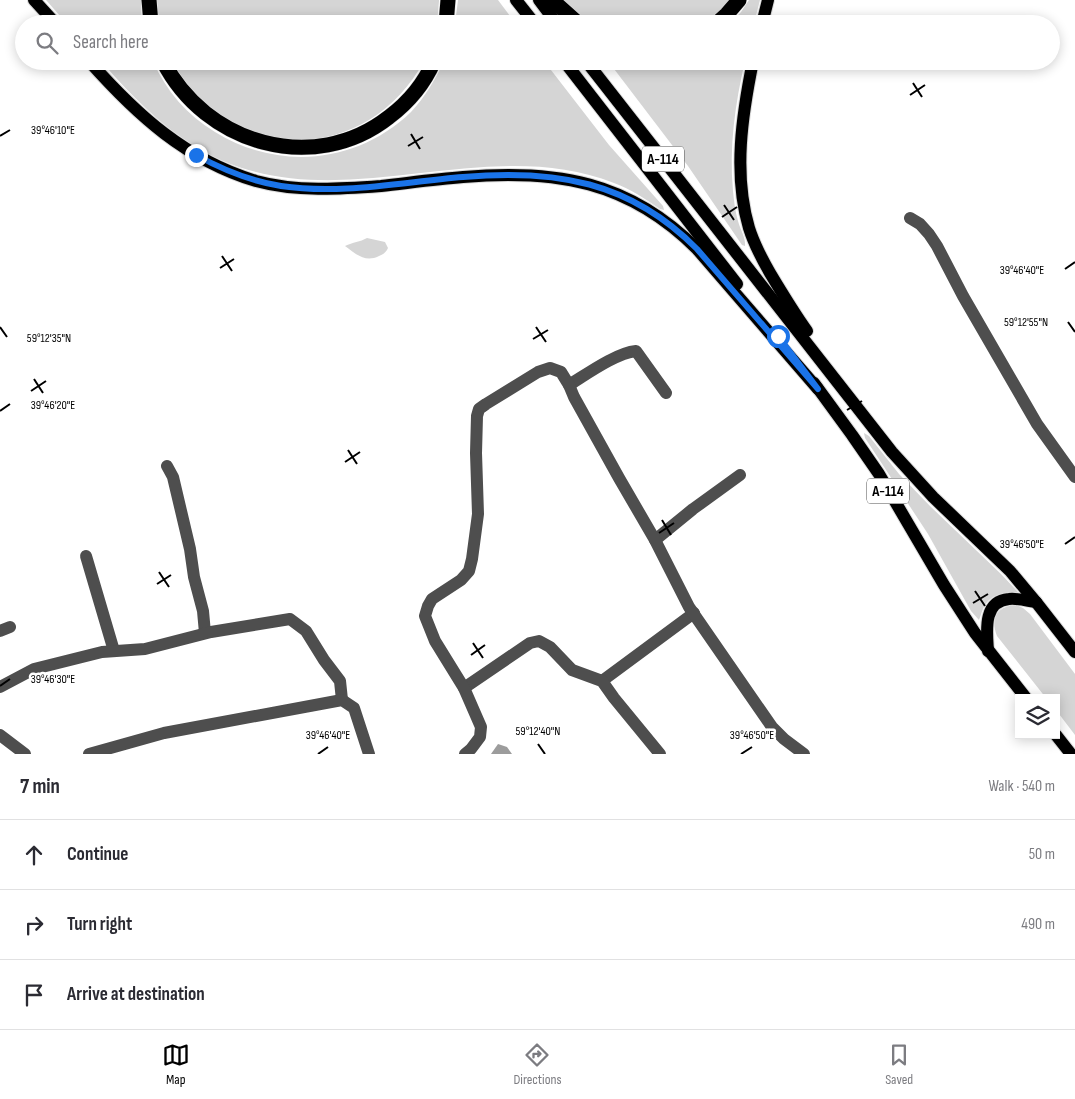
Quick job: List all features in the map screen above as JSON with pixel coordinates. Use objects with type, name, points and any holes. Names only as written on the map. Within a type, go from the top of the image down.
[{"type":"highway","points":[[150,0],[151,15]]},
{"type":"highway","points":[[447,15],[448,0]]},
{"type":"highway","points":[[552,0],[569,15]]},
{"type":"highway","points":[[726,15],[739,0]]},
{"type":"highway","points":[[168,70],[173,79],[200,110],[224,127],[252,140],[302,148],[328,145],[350,139],[386,120],[417,90],[430,70]]},
{"type":"main road","points":[[34,0],[48,15]]},
{"type":"main road","points":[[516,0],[528,15]]},
{"type":"main road","points":[[538,0],[550,15]]},
{"type":"main road","points":[[764,15],[768,0]]},
{"type":"main road","points":[[97,70],[136,110],[156,128],[176,142],[214,165],[258,181],[282,186],[332,189],[462,177],[523,174],[587,183],[626,198],[660,218],[683,235],[818,389]]},
{"type":"main road","name":"А-114","points":[[571,70],[818,389],[871,463],[960,610],[988,651],[1023,694]]},
{"type":"main road","name":"А-114","points":[[593,70],[892,452],[933,497],[1010,572],[1075,652]]},
{"type":"main road","points":[[751,70],[744,109],[740,150],[742,192],[749,228],[754,242],[776,283],[826,357],[856,407]]},
{"type":"main road","points":[[988,651],[987,623],[993,607],[1007,599],[1036,602]]},
{"type":"main road","points":[[1059,739],[1071,754]]},
{"type":"street","points":[[910,218],[920,224],[937,246],[963,296],[1037,424],[1075,477]]},
{"type":"street","points":[[569,385],[597,367],[629,352],[636,351],[666,393]]},
{"type":"street","points":[[465,754],[480,737],[481,727],[464,688],[435,641],[425,616],[432,599],[461,580],[469,571],[478,514],[476,453],[477,416],[480,410],[486,404],[538,372],[550,368],[561,372],[569,385],[619,478],[656,540],[689,607],[772,727],[804,754]]},
{"type":"street","points":[[166,466],[173,477],[188,541],[194,577],[203,611],[205,633]]},
{"type":"street","points":[[656,540],[693,509],[740,475]]},
{"type":"street","points":[[86,556],[114,650]]},
{"type":"street","points":[[602,680],[694,613]]},
{"type":"street","points":[[0,687],[34,669],[102,652],[145,649],[205,633],[290,619],[306,631],[340,681],[342,700]]},
{"type":"street","points":[[464,688],[530,643],[539,641],[550,647],[572,670],[602,680],[614,698],[660,754]]},
{"type":"street","points":[[88,754],[164,733],[342,700],[354,708],[369,754]]},
{"type":"street","points":[[0,735],[25,754]]},
{"type":"shaded area","points":[[46,0],[141,0],[142,15],[59,15]]},
{"type":"shaded area","points":[[157,0],[439,0],[438,15],[158,15]]},
{"type":"shaded area","points":[[458,0],[498,0],[509,15],[456,15]]},
{"type":"shaded area","points":[[563,0],[730,0],[714,15],[580,15]]},
{"type":"shaded area","points":[[749,0],[760,0],[756,15],[738,15]]},
{"type":"shaded area","points":[[109,70],[157,70],[178,101],[195,118],[215,132],[239,144],[265,153],[290,157],[316,156],[342,151],[366,143],[390,129],[411,112],[421,100],[439,70],[551,70],[609,145],[663,206],[664,210],[620,185],[566,170],[517,166],[468,168],[369,179],[320,180],[271,175],[223,161],[188,142],[156,118]]},
{"type":"shaded area","points":[[177,70],[418,70],[405,89],[382,111],[356,127],[328,137],[299,140],[268,137],[239,126],[210,108],[189,86]]},
{"type":"shaded area","points":[[615,70],[743,70],[732,142],[732,175],[735,206],[745,246],[742,245],[688,166]]},
{"type":"shaded area","points":[[367,238],[385,242],[388,248],[386,252],[369,259],[361,257],[345,246]]},
{"type":"shaded area","points":[[864,433],[869,436],[899,474],[1018,592],[1000,594],[992,598],[985,605],[979,620],[971,611],[928,534],[865,438]]},
{"type":"shaded area","points":[[1016,605],[1030,614],[1075,674],[1075,735],[1060,715],[1060,694],[1043,694],[997,636],[994,624],[997,614],[1009,606]]},
{"type":"shaded area","points":[[498,744],[507,747],[512,754],[491,754]]},
{"type":"route","points":[[196,155],[214,165],[258,181],[282,186],[308,188],[359,188],[462,177],[523,174],[587,183],[626,198],[648,210],[683,235],[818,389],[778,336]]}]
